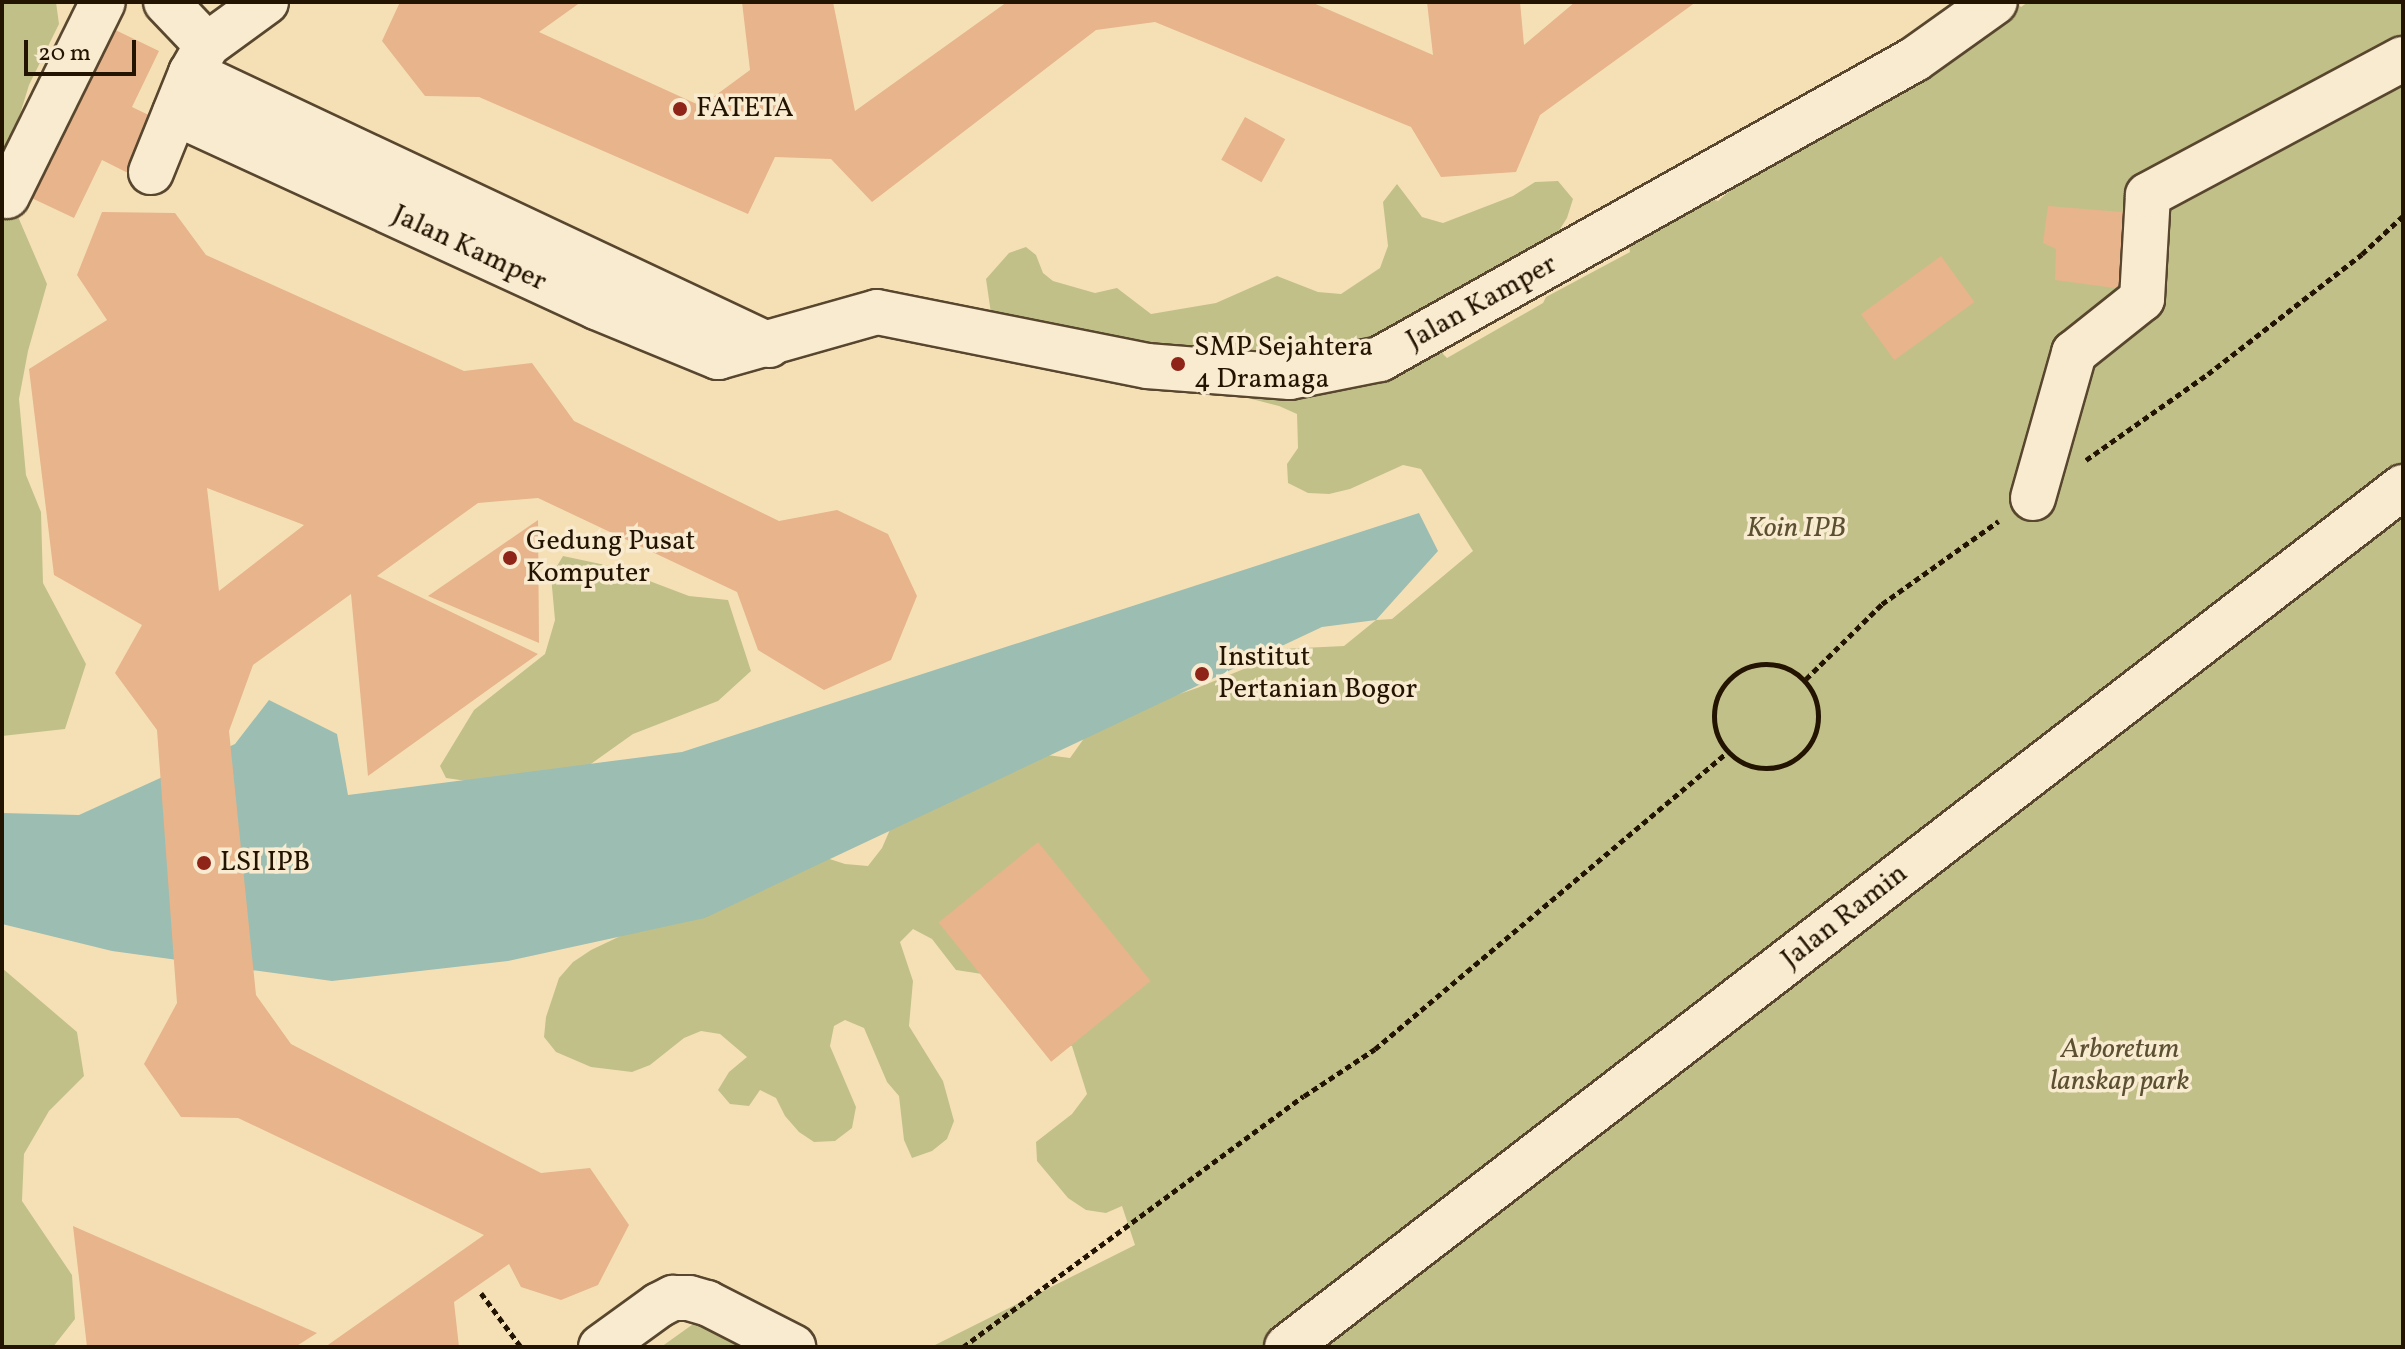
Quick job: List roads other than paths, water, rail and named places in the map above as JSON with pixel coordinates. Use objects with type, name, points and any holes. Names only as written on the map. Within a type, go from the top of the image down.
[{"type":"street","points":[[7,196],[103,2]]},
{"type":"street","name":"Jalan Kamper","points":[[166,2],[199,59],[769,345]]},
{"type":"street","points":[[151,172],[199,59],[266,2]]},
{"type":"street","name":"Jalan Kamper","points":[[175,113],[596,307],[718,357],[877,312],[1147,366],[1290,377],[1380,359],[1915,59],[1995,2]]},
{"type":"street","points":[[2033,498],[2074,353],[2142,299],[2148,195],[2403,59]]},
{"type":"street","name":"Jalan Ramin","points":[[1287,1347],[2403,487]]},
{"type":"street","points":[[601,1347],[659,1305],[673,1298],[689,1298],[707,1303],[793,1347]]},
{"type":"water","points":[[1419,513],[1438,551],[1376,620],[1322,627],[705,918],[508,961],[332,981],[112,951],[2,924],[2,813],[79,815],[235,744],[269,700],[337,734],[348,795],[682,752]]},
{"type":"place","name":"FATETA","points":[[680,109]]},
{"type":"place","name":"SMP Sejahtera 4 Dramaga","points":[[1178,364]]},
{"type":"place","name":"Gedung Pusat Komputer","points":[[510,558]]},
{"type":"place","name":"Institut Pertanian Bogor","points":[[1202,674]]},
{"type":"place","name":"LSI IPB","points":[[204,863]]},
{"type":"park label","name":"Koin IPB","points":[[1796,529]]},
{"type":"park label","name":"Arboretum lanskap park","points":[[2120,1066]]}]
